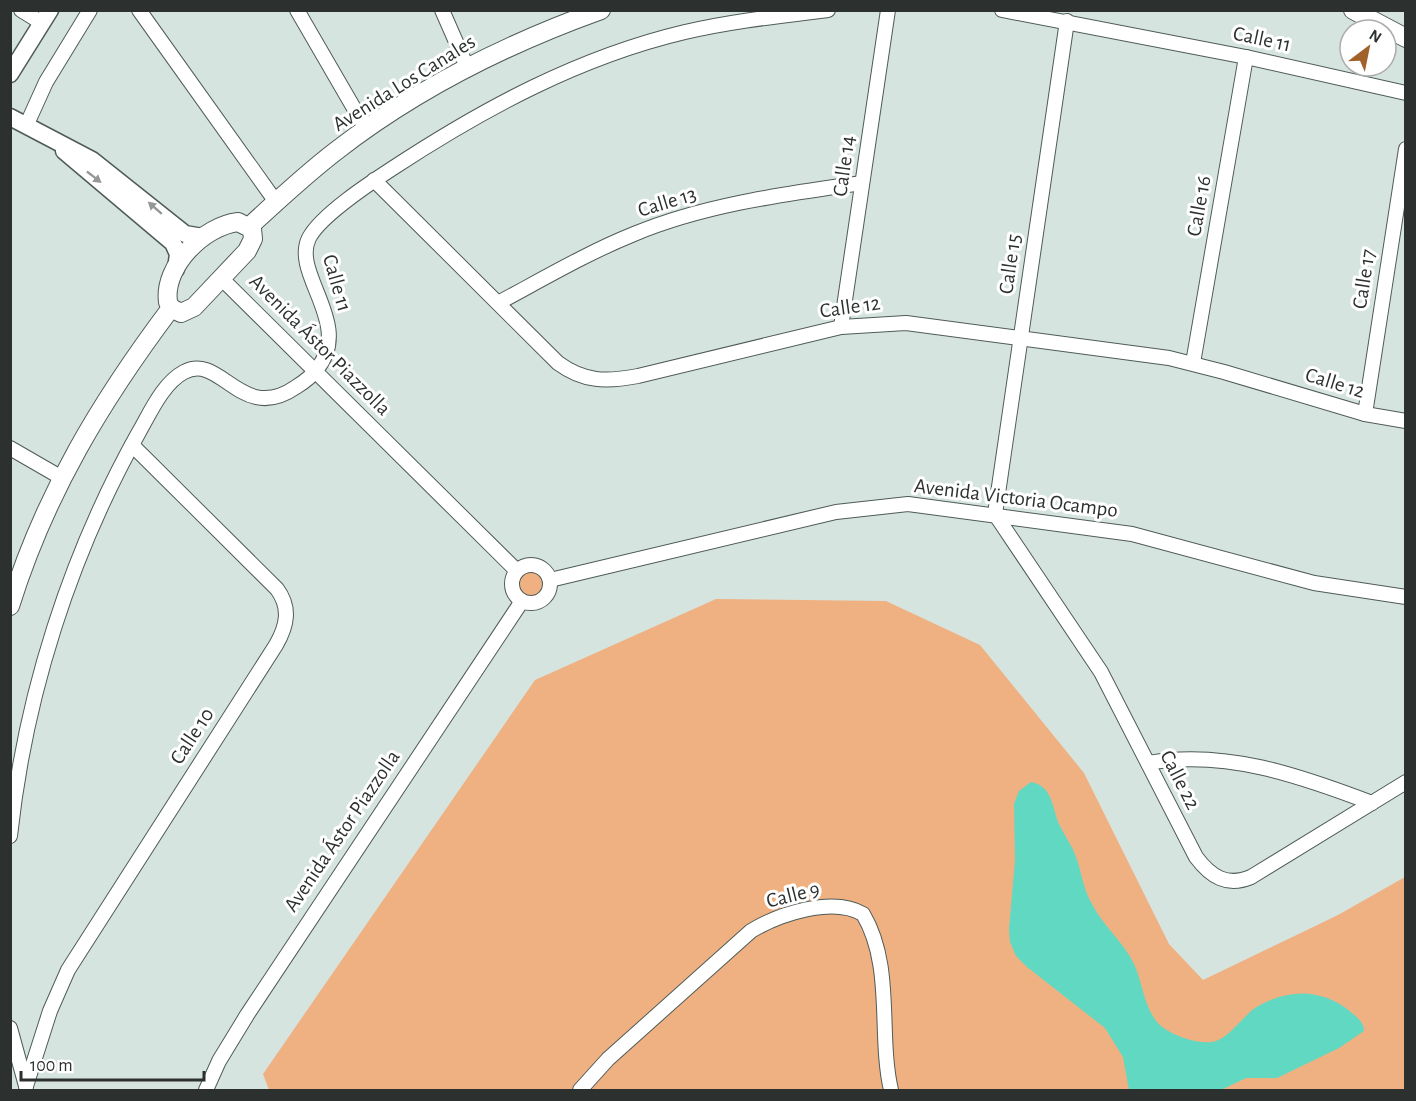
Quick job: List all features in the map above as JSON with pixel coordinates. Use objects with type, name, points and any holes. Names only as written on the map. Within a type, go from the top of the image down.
[{"type":"main road","name":"Avenida Los Canales","points":[[250,226],[329,156],[366,129],[467,67],[569,16],[601,10]]},
{"type":"main road","points":[[1353,10],[1406,38]]},
{"type":"main road","points":[[10,606],[31,547],[62,478],[108,394],[171,308],[168,288],[176,269],[203,237],[233,222],[250,226],[253,233],[250,246],[221,278],[188,311],[182,313],[171,308]]},
{"type":"street","points":[[10,74],[46,17],[21,10]]},
{"type":"street","points":[[27,124],[46,82],[90,10]]},
{"type":"street","points":[[139,10],[276,202]]},
{"type":"street","points":[[297,10],[366,129]]},
{"type":"street","points":[[442,10],[467,67]]},
{"type":"street","name":"Calle 11","points":[[316,372],[323,361],[329,336],[323,308],[306,257],[306,246],[309,237],[324,220],[374,180],[457,126],[538,85],[593,62],[685,32],[744,21],[828,10]]},
{"type":"street","name":"Calle 14","points":[[841,327],[888,10]]},
{"type":"street","name":"Calle 11","points":[[1002,10],[1246,57],[1406,93]]},
{"type":"street","name":"Calle 15","points":[[995,514],[1067,21]]},
{"type":"street","name":"Calle 16","points":[[1193,363],[1246,57]]},
{"type":"street","points":[[10,117],[27,124],[50,139],[173,243],[178,254],[176,269]]},
{"type":"street","points":[[50,139],[92,159],[145,200],[179,231],[191,236],[203,237]]},
{"type":"street","name":"Calle 17","points":[[1365,414],[1406,149]]},
{"type":"street","name":"Calle 12","points":[[374,180],[571,373],[587,379],[604,381],[638,376],[841,327],[906,323],[1020,337],[1193,363],[1365,414],[1406,421]]},
{"type":"street","name":"Calle 13","points":[[498,303],[636,233],[731,205],[862,183]]},
{"type":"street","name":"Avenida Ástor Piazzolla","points":[[221,278],[516,570]]},
{"type":"street","points":[[10,836],[31,711],[55,629],[96,518],[132,445],[173,380],[189,369],[210,372],[247,395],[268,399],[289,392],[316,372]]},
{"type":"street","name":"Calle 10","points":[[27,1088],[50,1011],[68,970],[276,645],[286,622],[284,599],[278,589],[132,445]]},
{"type":"street","points":[[10,448],[62,478]]},
{"type":"street","name":"Avenida Victoria Ocampo","points":[[550,580],[858,508],[908,504],[1132,534],[1314,583],[1406,597]]},
{"type":"street","name":"Calle 22","points":[[995,514],[1086,648],[1196,857],[1211,874],[1232,882],[1251,878],[1406,782]]},
{"type":"street","points":[[527,565],[539,566],[550,580],[545,597],[534,603],[522,601],[511,587],[516,570],[527,565]]},
{"type":"street","name":"Avenida Ástor Piazzolla","points":[[206,1090],[219,1061],[247,1015],[522,601]]},
{"type":"street","points":[[1148,763],[1193,759],[1280,771],[1372,803]]},
{"type":"street","name":"Calle 9","points":[[580,1090],[608,1059],[751,931],[770,919],[789,913],[843,906],[863,914],[872,933],[881,975],[891,1090]]},
{"type":"street","points":[[10,1028],[27,1088]]},
{"type":"shaded area","points":[[531,570],[541,574],[545,584],[541,594],[531,598],[521,594],[517,584],[521,574]]},
{"type":"shaded area","points":[[716,599],[886,601],[980,645],[1084,773],[1169,944],[1203,980],[1338,915],[1405,877],[1405,1090],[269,1090],[263,1074],[535,680]]},
{"type":"shaded area","points":[[1031,782],[1044,788],[1051,798],[1059,824],[1078,863],[1089,898],[1134,964],[1151,1013],[1161,1026],[1185,1038],[1199,1042],[1212,1042],[1224,1037],[1250,1012],[1267,1001],[1293,994],[1305,994],[1317,995],[1341,1005],[1358,1019],[1364,1031],[1339,1048],[1277,1078],[1246,1078],[1221,1090],[1129,1090],[1123,1057],[1105,1028],[1027,967],[1016,956],[1010,942],[1015,860],[1014,804],[1019,791]]}]
